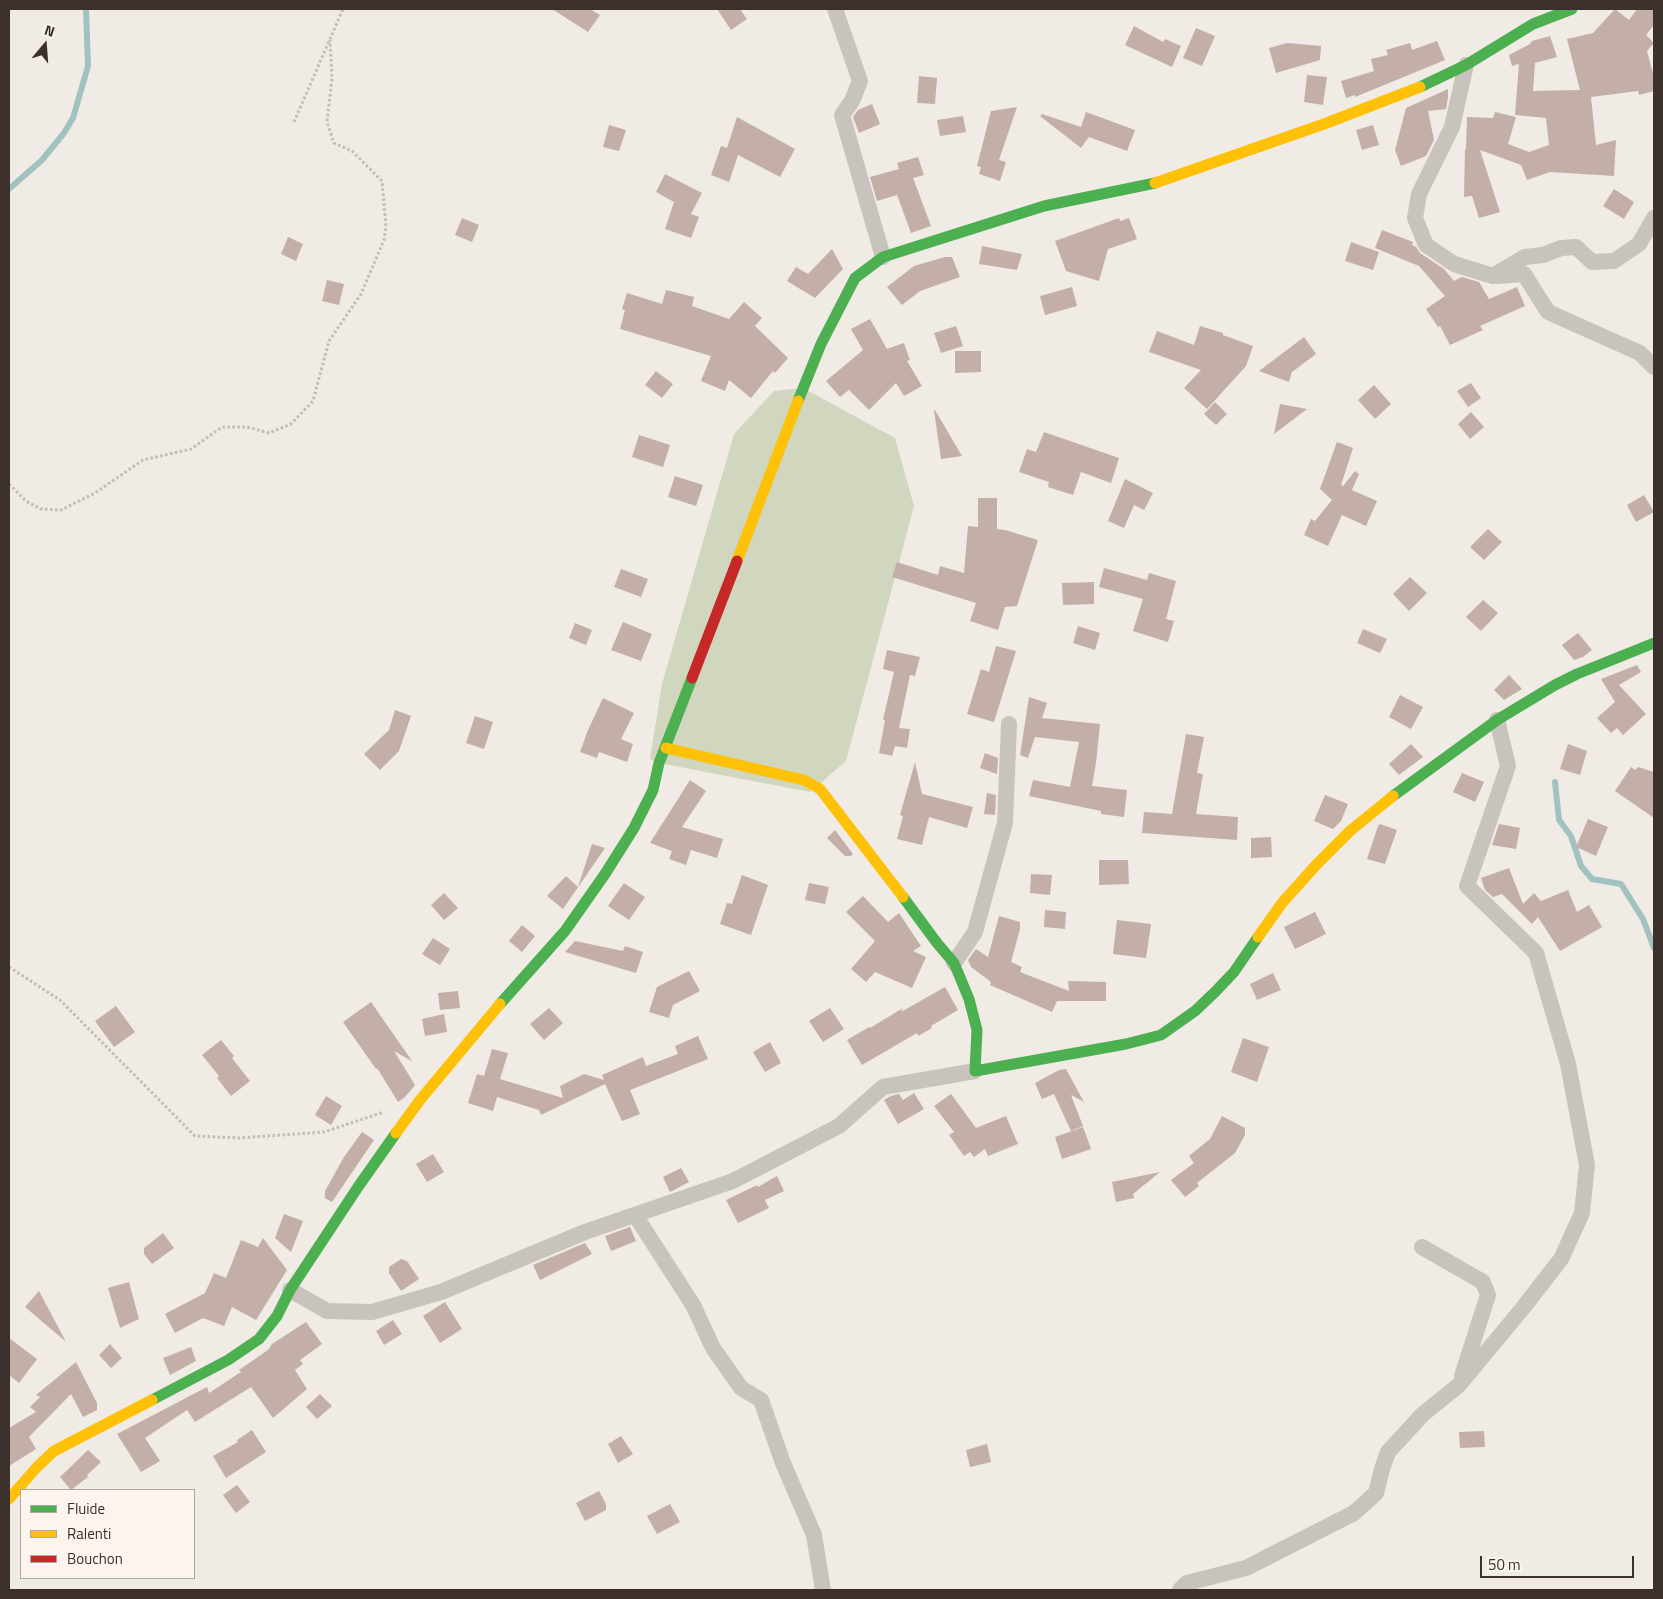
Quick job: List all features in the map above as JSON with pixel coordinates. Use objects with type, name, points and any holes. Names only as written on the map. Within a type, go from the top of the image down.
[{"type":"street","points":[[835,9],[860,81],[852,101],[842,115],[883,256]]},
{"type":"street","points":[[9,1499],[54,1451],[228,1360],[258,1339],[277,1316],[290,1290],[358,1187],[420,1100],[565,930],[606,874],[634,828],[653,790],[659,763],[802,388],[821,344],[855,278],[883,256],[1044,206],[1158,182],[1397,97],[1466,66],[1533,24],[1572,9]]},
{"type":"street","points":[[1466,66],[1452,127],[1419,194],[1415,218],[1426,245],[1454,264],[1492,276],[1524,274],[1548,312],[1640,353],[1654,367]]},
{"type":"street","points":[[1492,276],[1525,257],[1543,255],[1561,248],[1576,247],[1592,262],[1614,262],[1639,244],[1654,218]]},
{"type":"street","points":[[290,1290],[327,1311],[372,1312],[442,1292],[585,1232],[733,1181],[839,1126],[883,1087],[1126,1044],[1161,1034],[1195,1011],[1234,972],[1282,903],[1317,864],[1350,831],[1394,795],[1497,720],[1555,685],[1577,674],[1654,643]]},
{"type":"street","points":[[1180,1590],[1187,1583],[1246,1568],[1354,1513],[1376,1493],[1388,1452],[1423,1414],[1459,1386],[1561,1259],[1582,1212],[1587,1165],[1568,1064],[1536,953],[1467,886],[1508,766],[1497,720]]},
{"type":"street","points":[[954,963],[975,932],[1005,823],[1009,724]]},
{"type":"street","points":[[666,748],[804,780],[820,789],[954,963],[969,999],[976,1030],[975,1071]]},
{"type":"street","points":[[635,1215],[693,1305],[713,1348],[741,1388],[761,1400],[783,1463],[814,1535],[824,1590]]},
{"type":"street","points":[[1422,1247],[1483,1282],[1488,1295],[1459,1386]]},
{"type":"path","points":[[294,122],[343,9]]},
{"type":"path","points":[[9,484],[26,501],[41,509],[61,510],[95,493],[143,460],[191,449],[222,427],[247,427],[270,433],[292,424],[313,401],[329,341],[361,294],[384,240],[386,226],[382,181],[352,150],[334,143],[327,122],[332,79],[330,40]]},
{"type":"path","points":[[9,967],[60,1000],[195,1136],[239,1138],[324,1132],[385,1112]]},
{"type":"green space","points":[[803,388],[895,438],[914,506],[846,761],[810,792],[659,763],[650,759],[662,684],[734,434],[774,391]]},
{"type":"building","points":[[552,9],[590,9],[600,15],[588,32]]},
{"type":"building","points":[[717,9],[740,9],[747,19],[731,30]]},
{"type":"building","points":[[1615,9],[1629,20],[1637,9],[1654,9],[1654,25],[1646,35],[1654,43],[1647,51],[1654,77],[1654,91],[1639,95],[1638,91],[1591,97],[1596,145],[1616,140],[1614,176],[1550,172],[1527,180],[1521,165],[1480,150],[1500,212],[1479,218],[1472,196],[1464,197],[1467,117],[1493,118],[1495,112],[1516,117],[1508,144],[1529,152],[1549,145],[1546,118],[1515,115],[1519,64],[1512,66],[1509,55],[1530,44],[1532,41],[1550,36],[1557,57],[1535,63],[1533,91],[1580,90],[1567,39],[1593,33]]},
{"type":"building","points":[[1134,26],[1163,42],[1165,39],[1181,46],[1172,67],[1125,45]]},
{"type":"building","points":[[1196,28],[1215,36],[1202,66],[1183,58]]},
{"type":"building","points":[[1437,41],[1445,60],[1355,97],[1355,95],[1346,98],[1341,81],[1374,71],[1371,59],[1388,55],[1386,50],[1410,43],[1412,50]]},
{"type":"building","points":[[1287,43],[1321,46],[1320,60],[1276,73],[1269,48]]},
{"type":"building","points":[[1307,75],[1327,77],[1323,105],[1304,102]]},
{"type":"building","points":[[919,76],[937,78],[935,104],[917,103]]},
{"type":"building","points":[[1448,89],[1446,109],[1428,111],[1434,140],[1426,156],[1401,166],[1395,150],[1406,108]]},
{"type":"building","points":[[872,104],[880,124],[859,133],[853,117],[858,110]]},
{"type":"building","points":[[1017,107],[999,160],[1006,162],[1000,181],[979,174],[981,167],[977,166],[991,111]]},
{"type":"building","points":[[1086,112],[1135,130],[1127,151],[1089,137],[1081,148],[1040,116],[1042,114],[1081,127]]},
{"type":"building","points":[[963,116],[966,132],[940,136],[937,120]]},
{"type":"building","points":[[737,117],[795,149],[780,177],[738,155],[729,182],[711,175],[721,146],[727,148]]},
{"type":"building","points":[[609,125],[626,130],[619,151],[603,147]]},
{"type":"building","points":[[1373,125],[1379,145],[1362,150],[1356,130]]},
{"type":"building","points":[[918,157],[924,175],[913,178],[931,226],[911,233],[897,195],[877,201],[870,177],[899,169],[897,163]]},
{"type":"building","points":[[665,174],[702,193],[691,214],[699,217],[691,238],[665,229],[674,202],[656,192]]},
{"type":"building","points":[[1614,189],[1634,202],[1624,219],[1603,206]]},
{"type":"building","points":[[462,218],[479,225],[472,242],[455,235]]},
{"type":"building","points":[[1119,218],[1120,221],[1129,218],[1137,239],[1108,249],[1099,281],[1066,271],[1055,241]]},
{"type":"building","points":[[1382,230],[1413,242],[1412,245],[1420,253],[1444,269],[1454,281],[1462,277],[1479,282],[1489,299],[1517,287],[1525,306],[1480,326],[1483,330],[1450,345],[1440,326],[1438,327],[1426,309],[1445,296],[1419,266],[1375,248]]},
{"type":"building","points":[[288,237],[303,244],[296,261],[281,254]]},
{"type":"building","points":[[1351,242],[1379,252],[1373,270],[1345,261]]},
{"type":"building","points":[[982,246],[1022,254],[1017,270],[979,264]]},
{"type":"building","points":[[832,249],[843,269],[815,298],[787,281],[796,267],[808,274]]},
{"type":"building","points":[[945,257],[952,257],[960,277],[920,291],[902,305],[887,287],[914,266]]},
{"type":"building","points":[[327,280],[344,284],[339,305],[322,301]]},
{"type":"building","points":[[1072,287],[1077,306],[1045,315],[1040,296]]},
{"type":"building","points":[[666,290],[694,297],[692,306],[729,319],[744,302],[762,318],[755,326],[788,358],[775,373],[773,371],[751,398],[729,380],[725,391],[701,381],[711,356],[620,329],[625,310],[622,309],[627,293],[662,304]]},
{"type":"building","points":[[870,319],[887,349],[904,343],[910,360],[907,361],[922,386],[904,396],[896,383],[869,410],[849,390],[840,397],[826,381],[863,350],[851,329]]},
{"type":"building","points":[[956,326],[963,346],[941,353],[934,333]]},
{"type":"building","points":[[1200,326],[1223,333],[1223,335],[1253,346],[1246,366],[1207,409],[1184,388],[1201,370],[1149,352],[1157,331],[1194,345]]},
{"type":"building","points":[[1304,337],[1316,354],[1292,372],[1289,382],[1259,371]]},
{"type":"building","points":[[955,351],[981,351],[981,372],[955,373]]},
{"type":"building","points":[[656,371],[673,384],[662,398],[645,385]]},
{"type":"building","points":[[1471,383],[1481,398],[1468,407],[1457,391]]},
{"type":"building","points":[[1374,385],[1391,404],[1375,419],[1358,400]]},
{"type":"building","points":[[1215,402],[1227,414],[1216,425],[1204,414]]},
{"type":"building","points":[[1280,404],[1307,409],[1274,434]]},
{"type":"building","points":[[935,410],[962,456],[941,459]]},
{"type":"building","points":[[1471,412],[1484,427],[1470,439],[1458,424]]},
{"type":"building","points":[[1044,432],[1119,458],[1111,483],[1081,472],[1073,495],[1048,487],[1049,482],[1019,472],[1027,449],[1036,452]]},
{"type":"building","points":[[639,435],[670,445],[663,467],[632,457]]},
{"type":"building","points":[[1337,442],[1353,448],[1341,485],[1343,486],[1355,471],[1359,474],[1352,490],[1377,501],[1366,526],[1342,515],[1328,546],[1304,535],[1311,519],[1315,521],[1332,500],[1320,489]]},
{"type":"building","points":[[675,476],[703,485],[696,506],[668,497]]},
{"type":"building","points":[[1125,479],[1153,493],[1144,510],[1134,505],[1124,528],[1108,521]]},
{"type":"building","points":[[1644,495],[1654,512],[1636,522],[1627,505]]},
{"type":"building","points":[[978,498],[997,498],[997,529],[1038,540],[1017,606],[1005,607],[998,630],[970,621],[976,603],[892,577],[897,562],[938,575],[940,566],[964,573],[968,526],[978,527]]},
{"type":"building","points":[[1488,529],[1502,542],[1484,560],[1470,547]]},
{"type":"building","points":[[1104,568],[1147,580],[1149,573],[1176,581],[1166,619],[1174,621],[1168,642],[1133,631],[1143,599],[1099,587]]},
{"type":"building","points":[[621,569],[648,579],[641,597],[614,587]]},
{"type":"building","points":[[1410,577],[1427,593],[1409,611],[1393,594]]},
{"type":"building","points":[[1094,582],[1094,604],[1063,605],[1062,583]]},
{"type":"building","points":[[1483,600],[1498,613],[1481,631],[1466,617]]},
{"type":"building","points":[[623,622],[652,634],[641,661],[611,650]]},
{"type":"building","points":[[575,623],[592,630],[586,645],[569,638]]},
{"type":"building","points":[[1078,626],[1100,633],[1095,650],[1073,643]]},
{"type":"building","points":[[1363,629],[1387,639],[1380,653],[1357,643]]},
{"type":"building","points":[[1578,633],[1592,650],[1583,657],[1574,660],[1562,645]]},
{"type":"building","points":[[996,646],[1016,651],[994,722],[967,714],[981,669],[989,672]]},
{"type":"building","points":[[887,650],[920,657],[915,676],[910,675],[899,728],[910,729],[907,748],[895,746],[892,756],[879,753],[885,720],[883,720],[894,672],[883,669]]},
{"type":"building","points":[[1637,665],[1641,672],[1619,685],[1646,714],[1623,735],[1617,728],[1611,733],[1597,718],[1615,702],[1601,679]]},
{"type":"building","points":[[1509,675],[1522,689],[1504,700],[1494,690]]},
{"type":"building","points":[[1400,695],[1423,707],[1411,729],[1389,717]]},
{"type":"building","points":[[1029,697],[1047,703],[1042,718],[1100,724],[1092,786],[1127,790],[1124,817],[1101,814],[1101,811],[1029,796],[1033,780],[1070,787],[1079,742],[1035,737],[1028,758],[1020,755]]},
{"type":"building","points":[[603,698],[634,713],[621,739],[633,744],[627,762],[599,752],[597,758],[580,752]]},
{"type":"building","points":[[395,710],[411,716],[399,751],[380,770],[364,754],[389,730]]},
{"type":"building","points":[[475,716],[493,722],[484,749],[466,743]]},
{"type":"building","points":[[1186,734],[1204,737],[1197,773],[1203,774],[1196,814],[1238,817],[1237,840],[1142,833],[1144,812],[1172,814]]},
{"type":"building","points":[[1411,744],[1423,757],[1399,775],[1389,764]]},
{"type":"building","points":[[1568,744],[1587,751],[1580,775],[1560,769]]},
{"type":"building","points":[[985,753],[998,758],[997,774],[980,768]]},
{"type":"building","points":[[915,762],[922,794],[973,807],[967,828],[929,817],[922,845],[897,839],[903,816],[900,815]]},
{"type":"building","points":[[1631,767],[1635,770],[1638,767],[1654,772],[1654,818],[1615,791]]},
{"type":"building","points":[[1462,773],[1484,782],[1475,802],[1453,792]]},
{"type":"building","points":[[690,780],[706,791],[682,827],[723,839],[717,858],[691,850],[686,865],[669,859],[672,851],[650,843]]},
{"type":"building","points":[[987,793],[996,795],[995,815],[984,814]]},
{"type":"building","points":[[1325,795],[1348,804],[1341,821],[1333,829],[1314,821]]},
{"type":"building","points":[[1588,819],[1608,827],[1596,856],[1576,847]]},
{"type":"building","points":[[1380,824],[1397,830],[1385,864],[1367,859]]},
{"type":"building","points":[[1499,824],[1520,828],[1516,849],[1492,845]]},
{"type":"building","points":[[835,830],[853,854],[851,856],[845,856],[827,838]]},
{"type":"building","points":[[1271,837],[1272,857],[1251,858],[1251,838]]},
{"type":"building","points":[[592,844],[605,848],[563,909],[547,896],[566,876],[578,887]]},
{"type":"building","points":[[1099,860],[1128,860],[1129,884],[1099,885]]},
{"type":"building","points":[[1509,868],[1523,904],[1534,893],[1541,901],[1568,890],[1577,912],[1589,905],[1602,927],[1560,951],[1538,917],[1532,924],[1502,894],[1493,897],[1485,890],[1481,878]]},
{"type":"building","points":[[1031,874],[1052,875],[1050,895],[1030,893]]},
{"type":"building","points":[[742,875],[768,885],[751,935],[720,924],[727,903],[732,904]]},
{"type":"building","points":[[624,883],[645,897],[629,920],[608,906]]},
{"type":"building","points":[[809,883],[829,887],[825,904],[805,900]]},
{"type":"building","points":[[444,893],[458,908],[444,920],[431,905]]},
{"type":"building","points":[[863,896],[888,922],[899,913],[921,946],[913,951],[926,957],[912,988],[875,972],[866,982],[851,969],[875,941],[846,912]]},
{"type":"building","points":[[1045,910],[1066,912],[1065,929],[1044,927]]},
{"type":"building","points":[[1315,912],[1326,934],[1295,949],[1284,927]]},
{"type":"building","points":[[999,916],[1020,922],[1020,929],[1011,962],[1022,967],[1020,972],[1069,991],[1068,981],[1106,982],[1106,1001],[1057,1001],[1052,1012],[990,985],[991,982],[971,967],[968,960],[976,949],[988,957]]},
{"type":"building","points":[[1117,920],[1151,924],[1146,958],[1113,954]]},
{"type":"building","points":[[522,925],[535,936],[522,952],[509,941]]},
{"type":"building","points":[[433,938],[450,949],[440,965],[422,954]]},
{"type":"building","points":[[575,941],[623,951],[625,946],[643,952],[636,973],[565,952]]},
{"type":"building","points":[[689,971],[700,991],[673,1005],[669,1018],[649,1012],[657,987]]},
{"type":"building","points":[[1273,973],[1281,990],[1257,1000],[1250,984]]},
{"type":"building","points":[[945,987],[958,1010],[931,1026],[932,1028],[918,1036],[917,1033],[862,1065],[847,1040],[903,1008],[901,1012]]},
{"type":"building","points":[[458,991],[460,1008],[440,1010],[438,993]]},
{"type":"building","points":[[371,1002],[412,1061],[394,1051],[415,1085],[398,1102],[377,1068],[343,1022]]},
{"type":"building","points":[[116,1006],[135,1032],[114,1047],[95,1021]]},
{"type":"building","points":[[549,1008],[563,1023],[544,1040],[530,1024]]},
{"type":"building","points":[[830,1008],[844,1029],[823,1042],[809,1021]]},
{"type":"building","points":[[444,1014],[447,1032],[425,1036],[422,1019]]},
{"type":"building","points":[[698,1036],[708,1059],[630,1090],[640,1114],[622,1121],[605,1084],[541,1115],[539,1110],[497,1097],[493,1111],[468,1103],[477,1074],[484,1076],[492,1049],[508,1053],[500,1079],[563,1098],[560,1086],[584,1074],[604,1080],[602,1075],[643,1057],[646,1066],[678,1054],[675,1046]]},
{"type":"building","points":[[1243,1038],[1269,1047],[1257,1082],[1231,1072]]},
{"type":"building","points":[[221,1040],[250,1081],[231,1096],[217,1078],[219,1076],[202,1055]]},
{"type":"building","points":[[770,1042],[781,1063],[765,1072],[753,1052]]},
{"type":"building","points":[[1066,1069],[1084,1102],[1071,1095],[1083,1126],[1071,1131],[1054,1094],[1042,1099],[1035,1083],[1059,1070]]},
{"type":"building","points":[[914,1093],[924,1109],[898,1124],[884,1100],[899,1094],[903,1100]]},
{"type":"building","points":[[951,1094],[976,1128],[1006,1116],[1018,1144],[988,1156],[985,1149],[974,1157],[970,1152],[964,1156],[949,1135],[954,1132],[934,1106]]},
{"type":"building","points":[[326,1096],[342,1106],[331,1125],[315,1115]]},
{"type":"building","points":[[1222,1116],[1245,1128],[1245,1135],[1235,1153],[1197,1183],[1199,1186],[1185,1197],[1171,1180],[1194,1163],[1189,1156],[1210,1139]]},
{"type":"building","points":[[1083,1127],[1091,1149],[1062,1159],[1055,1137]]},
{"type":"building","points":[[362,1132],[374,1140],[332,1202],[325,1198],[325,1191],[344,1157]]},
{"type":"building","points":[[433,1154],[444,1172],[427,1182],[416,1164]]},
{"type":"building","points":[[681,1168],[689,1182],[670,1192],[663,1177]]},
{"type":"building","points":[[1160,1172],[1133,1194],[1134,1198],[1116,1202],[1112,1182]]},
{"type":"building","points":[[777,1176],[784,1191],[765,1200],[769,1208],[738,1223],[726,1200],[757,1185],[758,1187]]},
{"type":"building","points":[[284,1214],[303,1221],[291,1252],[275,1238]]},
{"type":"building","points":[[630,1227],[636,1241],[611,1251],[605,1236]]},
{"type":"building","points":[[163,1233],[174,1248],[152,1264],[144,1254],[144,1248]]},
{"type":"building","points":[[263,1238],[287,1270],[256,1320],[232,1307],[224,1326],[203,1318],[175,1333],[165,1314],[205,1293],[214,1273],[226,1278],[241,1240],[258,1247]]},
{"type":"building","points":[[585,1243],[592,1254],[540,1280],[533,1265]]},
{"type":"building","points":[[401,1259],[407,1261],[419,1279],[401,1291],[389,1273],[389,1267]]},
{"type":"building","points":[[129,1282],[139,1319],[120,1328],[108,1288]]},
{"type":"building","points":[[39,1291],[65,1340],[65,1341],[25,1307]]},
{"type":"building","points":[[445,1302],[462,1329],[440,1343],[423,1316]]},
{"type":"building","points":[[393,1320],[402,1334],[384,1345],[376,1331]]},
{"type":"building","points":[[306,1322],[322,1344],[300,1360],[303,1364],[295,1370],[307,1389],[273,1418],[251,1387],[195,1422],[187,1410],[145,1438],[160,1461],[141,1472],[117,1434],[207,1387],[209,1393],[241,1372],[239,1370],[268,1350],[272,1344]]},
{"type":"building","points":[[9,1338],[37,1359],[19,1383],[9,1375]]},
{"type":"building","points":[[110,1344],[122,1358],[111,1368],[99,1355]]},
{"type":"building","points":[[191,1347],[196,1361],[170,1375],[163,1358]]},
{"type":"building","points":[[76,1362],[97,1403],[97,1410],[83,1417],[71,1394],[29,1437],[36,1449],[9,1466],[9,1428],[36,1412],[30,1407],[40,1397],[36,1395]]},
{"type":"building","points":[[320,1394],[332,1406],[317,1419],[306,1407]]},
{"type":"building","points":[[252,1430],[266,1452],[226,1478],[213,1456],[238,1442],[237,1440]]},
{"type":"building","points":[[1484,1431],[1485,1447],[1460,1448],[1459,1432]]},
{"type":"building","points":[[621,1436],[633,1454],[618,1463],[608,1444]]},
{"type":"building","points":[[987,1444],[991,1462],[970,1467],[966,1450]]},
{"type":"building","points":[[88,1450],[101,1462],[87,1475],[88,1477],[72,1489],[70,1489],[60,1477]]},
{"type":"building","points":[[237,1485],[250,1502],[236,1513],[223,1495]]},
{"type":"building","points":[[599,1491],[606,1504],[606,1510],[585,1521],[576,1503]]},
{"type":"building","points":[[670,1504],[680,1522],[657,1534],[647,1516]]},
{"type":"waterway","points":[[9,189],[42,160],[64,133],[73,118],[88,66],[86,9]]},
{"type":"waterway","points":[[1555,782],[1559,820],[1571,836],[1581,866],[1592,879],[1621,884],[1643,919],[1654,948]]},
{"type":"traffic: fast","points":[[1420,87],[1466,65],[1533,24],[1572,9]]},
{"type":"traffic: fast","points":[[798,401],[821,344],[855,278],[883,257],[1044,206],[1155,183]]},
{"type":"traffic: fast","points":[[1393,796],[1497,720],[1555,685],[1577,674],[1654,643]]},
{"type":"traffic: fast","points":[[500,1004],[565,931],[605,874],[634,828],[653,790],[659,763],[692,678]]},
{"type":"traffic: fast","points":[[903,897],[954,963],[969,999],[977,1030],[975,1071],[1126,1044],[1161,1035],[1195,1011],[1215,992],[1234,972],[1258,937]]},
{"type":"traffic: fast","points":[[152,1400],[228,1360],[259,1339],[277,1316],[290,1290],[396,1133]]},
{"type":"traffic: slow","points":[[1155,183],[1324,124],[1420,87]]},
{"type":"traffic: slow","points":[[737,561],[798,401]]},
{"type":"traffic: slow","points":[[666,748],[804,780],[820,789],[903,897]]},
{"type":"traffic: slow","points":[[1258,937],[1282,903],[1317,864],[1350,831],[1393,796]]},
{"type":"traffic: slow","points":[[396,1133],[420,1100],[500,1004]]},
{"type":"traffic: slow","points":[[9,1499],[54,1451],[152,1400]]},
{"type":"traffic: jam","points":[[692,678],[737,561]]}]
